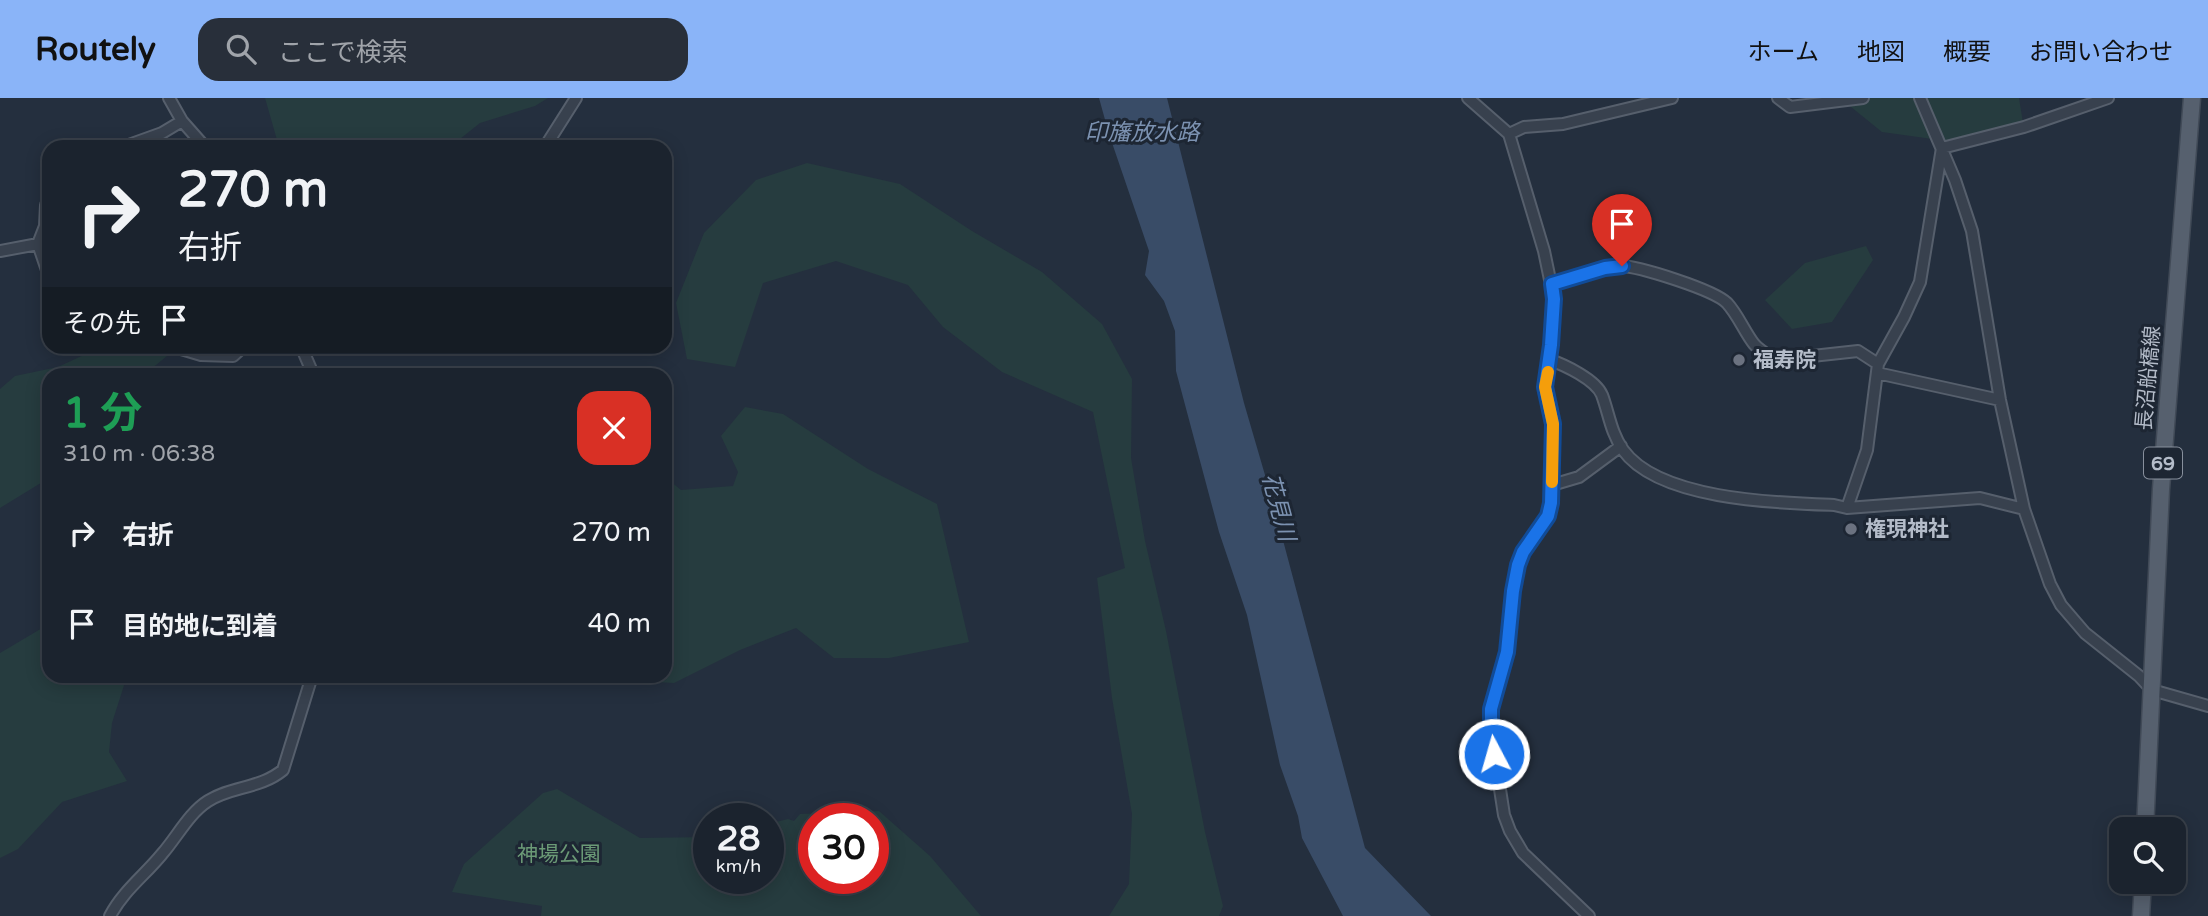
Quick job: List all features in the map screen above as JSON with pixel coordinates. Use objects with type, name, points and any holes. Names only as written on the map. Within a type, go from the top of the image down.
[{"type":"main road","name":"長沼船橋線","points":[[2146,817],[2161,489],[2192,98]]},
{"type":"main road","points":[[2141,916],[2142,894]]},
{"type":"street","points":[[169,98],[182,121],[199,140]]},
{"type":"street","points":[[549,140],[576,98]]},
{"type":"street","points":[[1468,98],[1509,134],[1554,299],[1550,360],[1545,387],[1553,424],[1551,503],[1548,516],[1523,552],[1518,565],[1507,652],[1491,709],[1491,731],[1504,816],[1510,831],[1523,853],[1589,916]]},
{"type":"street","points":[[1509,134],[1524,127],[1563,124],[1672,98]]},
{"type":"street","points":[[1778,98],[1790,107],[1863,98]]},
{"type":"street","points":[[1920,98],[1942,148],[1972,232],[2000,400],[2024,509],[2050,584],[2061,605],[2085,633],[2139,676],[2152,690],[2208,706]]},
{"type":"street","points":[[1942,148],[2024,127],[2108,98]]},
{"type":"street","points":[[142,140],[162,133],[182,121]]},
{"type":"street","points":[[1847,508],[1867,450],[1878,369],[1920,282],[1942,148]]},
{"type":"street","points":[[42,234],[38,244],[42,256]]},
{"type":"street","points":[[0,251],[38,244]]},
{"type":"street","points":[[1552,284],[1605,268],[1622,266],[1709,291],[1721,298],[1755,345],[1775,360],[1858,351],[1878,369],[2000,400]]},
{"type":"street","points":[[198,354],[235,354]]},
{"type":"street","points":[[1550,360],[1566,366],[1601,392],[1615,437],[1635,462],[1687,489],[1746,499],[1847,508],[1980,498],[2024,509]]},
{"type":"street","points":[[1552,485],[1579,477],[1620,446]]},
{"type":"street","points":[[110,916],[128,890],[161,856],[200,807],[210,799],[251,787],[275,777],[283,770],[310,683]]},
{"type":"green space","points":[[265,98],[548,98],[535,106],[480,123],[459,140],[277,140]]},
{"type":"green space","points":[[1840,98],[2019,98],[2023,123],[1947,141],[1882,132]]},
{"type":"green space","points":[[807,163],[900,184],[1042,272],[1102,324],[1132,379],[1131,458],[1145,541],[1166,631],[1205,832],[1223,906],[1219,916],[1109,916],[1129,884],[1132,814],[1112,698],[1097,578],[1125,568],[1093,412],[1002,372],[943,327],[908,285],[836,261],[763,283],[735,367],[687,359],[676,303],[704,233],[756,180]]},
{"type":"green space","points":[[1866,246],[1873,260],[1832,322],[1792,329],[1765,300],[1805,263]]},
{"type":"green space","points":[[86,354],[169,354],[152,368],[53,368]]},
{"type":"green space","points":[[42,370],[42,482],[0,508],[0,389],[15,376]]},
{"type":"green space","points":[[745,407],[783,414],[868,469],[937,504],[969,642],[889,658],[834,658],[796,628],[740,650],[672,683],[672,483],[681,490],[733,486],[738,472],[721,436]]},
{"type":"green space","points":[[42,628],[42,683],[125,683],[112,723],[109,752],[127,781],[62,802],[18,849],[0,858],[0,653]]},
{"type":"green space","name":"神場公園","points":[[557,789],[640,838],[693,837],[693,894],[784,894],[784,820],[794,821],[798,816],[798,894],[889,894],[889,820],[930,856],[981,916],[541,916],[542,906],[452,892],[464,864],[543,793]]},
{"type":"water","name":"印旛放水路","points":[[1099,98],[1167,98],[1244,403],[1365,848],[1431,916],[1343,916],[1302,838],[1298,816],[1280,765],[1247,615],[1219,532],[1176,371],[1175,331],[1164,301],[1145,275],[1149,251]]},
{"type":"slow traffic","points":[[1548,372],[1545,387],[1553,424],[1552,482]]},
{"type":"place","name":"福寿院","points":[[1739,360]]},
{"type":"place","name":"権現神社","points":[[1851,529]]},
{"type":"route","points":[[1494,754],[1491,709],[1507,652],[1518,565],[1523,552],[1548,516],[1551,503],[1553,424],[1545,387],[1550,360],[1554,299],[1552,284],[1605,268],[1622,266]]},
{"type":"water label","name":"花見川","points":[[1279,507]]}]
